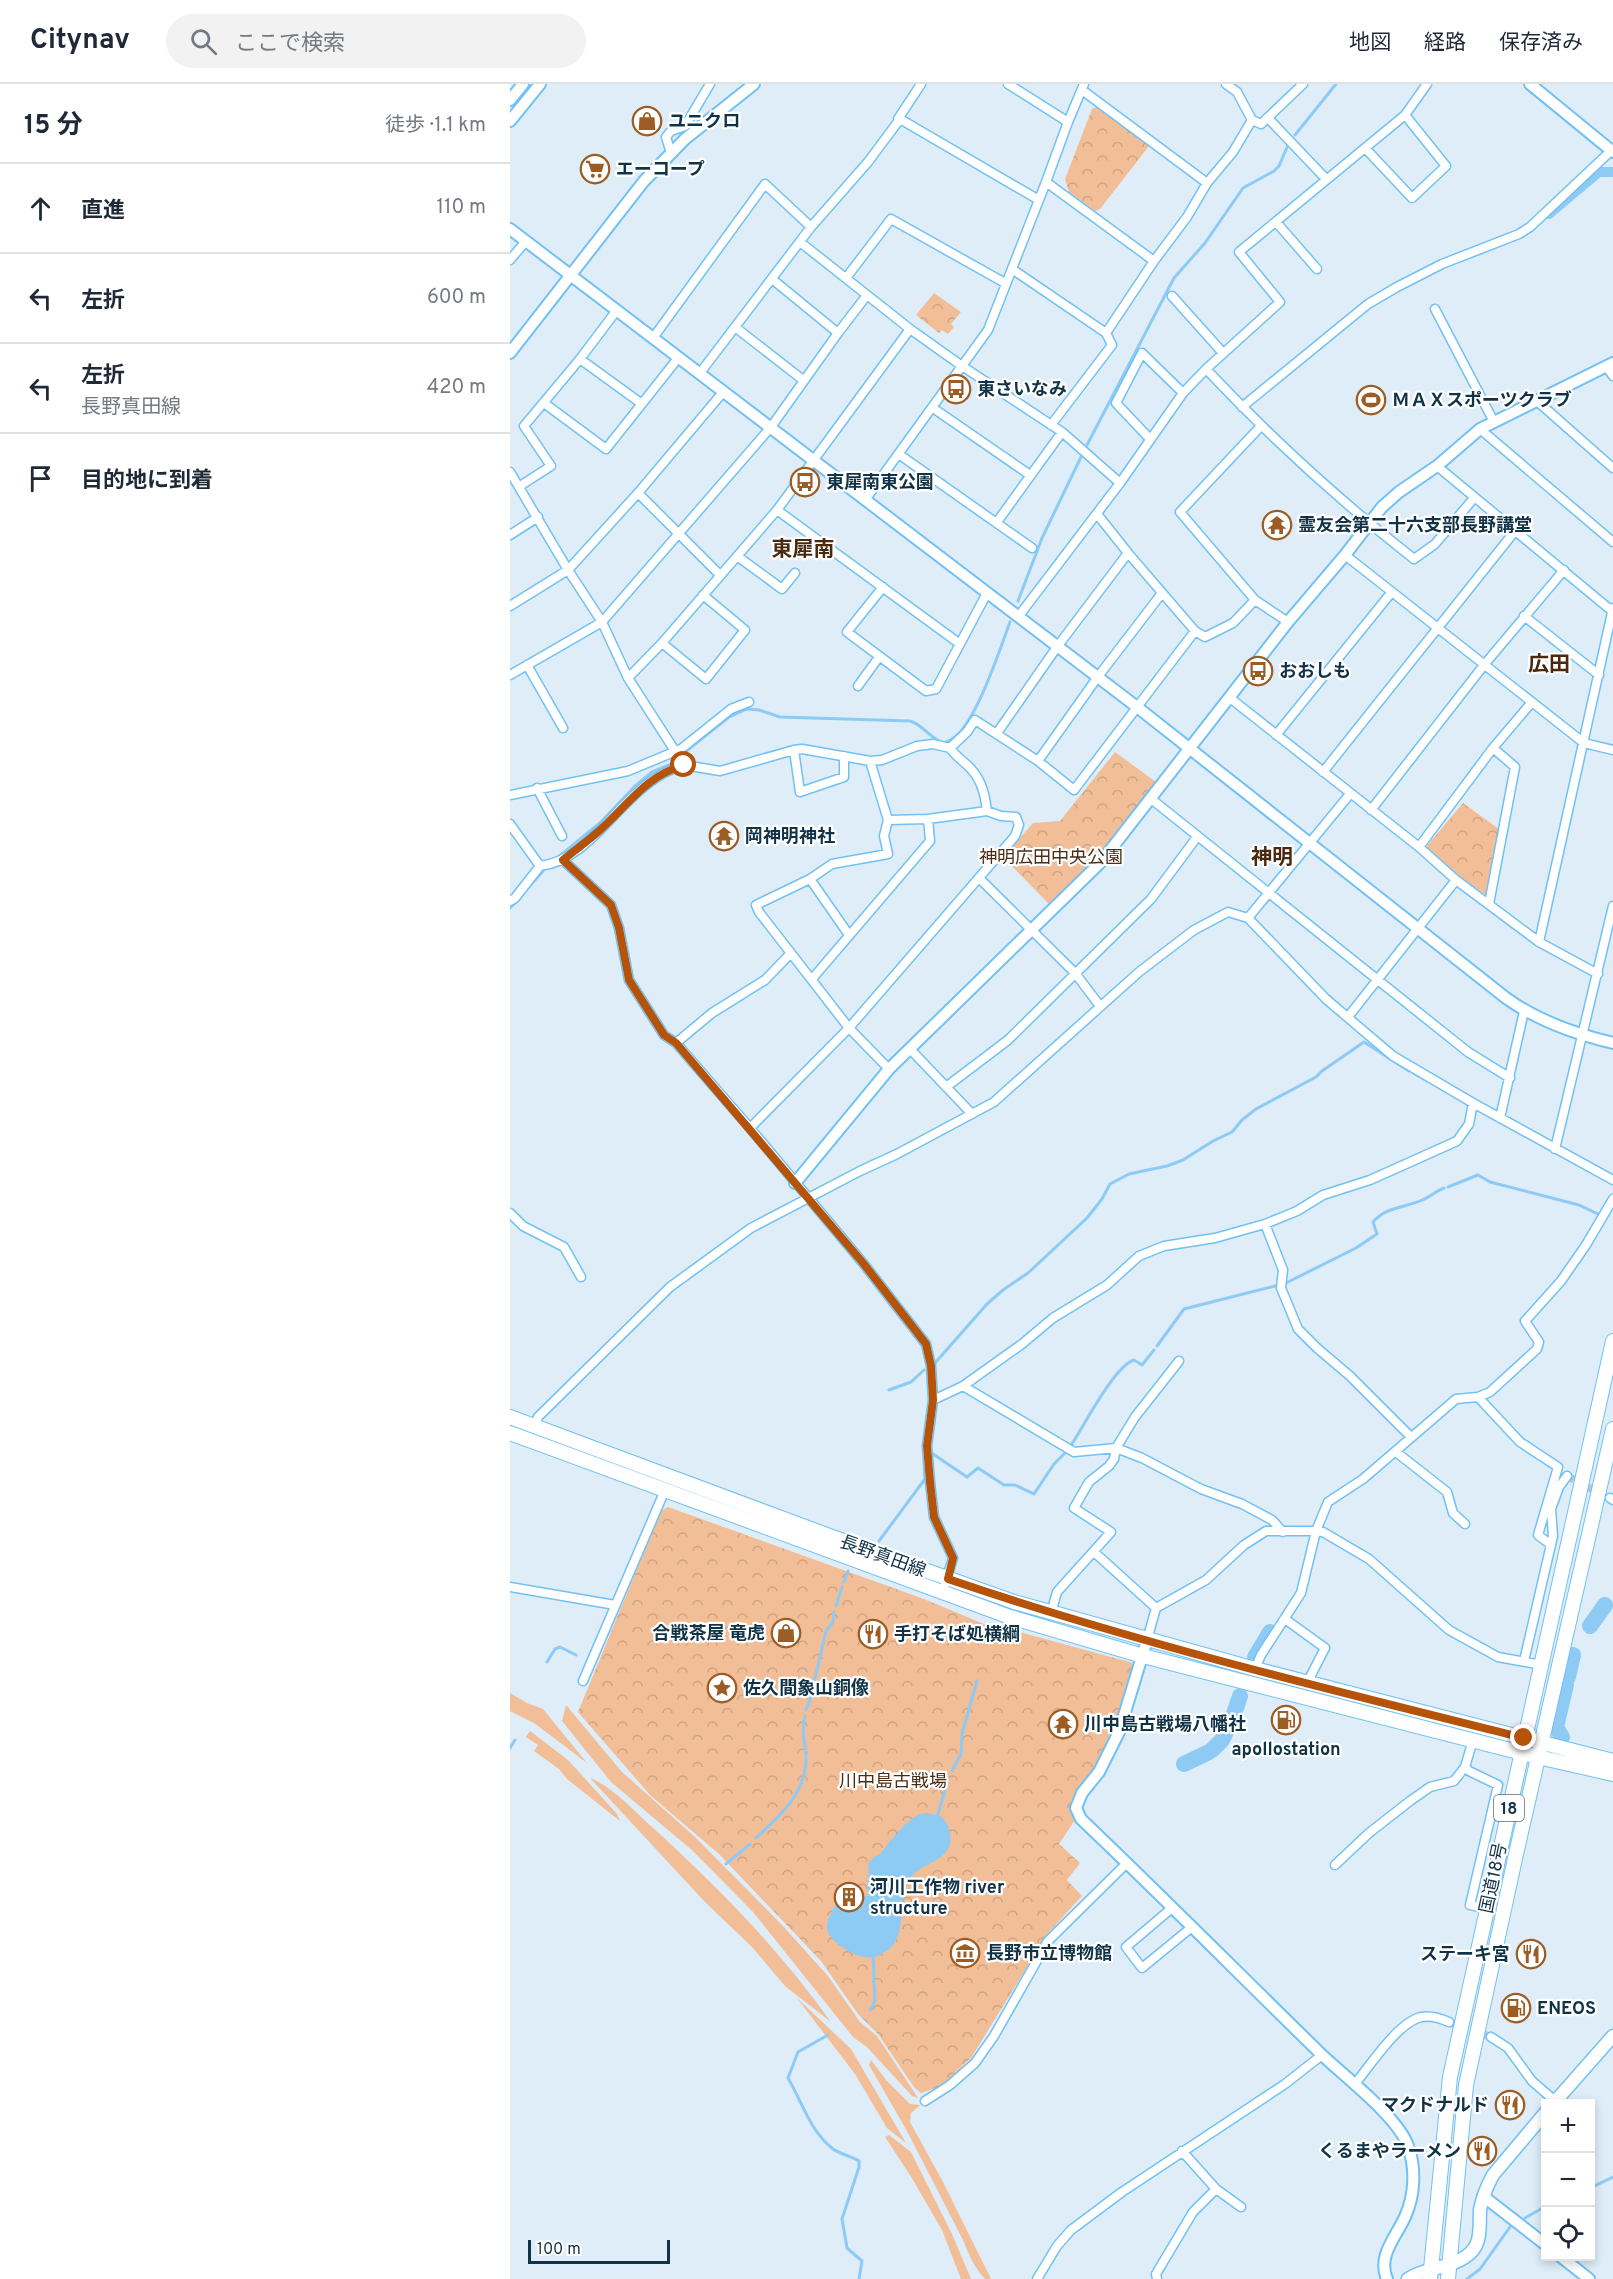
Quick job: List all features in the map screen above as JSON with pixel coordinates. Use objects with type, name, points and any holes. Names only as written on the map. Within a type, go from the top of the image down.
[{"type":"main road","name":"国道18号","points":[[1430,2273],[1450,2077],[1613,1341]]},
{"type":"main road","name":"長野真田線","points":[[510,1417],[948,1579],[1052,1613],[1255,1670],[1524,1738],[1540,1750],[1613,1774]]},
{"type":"main road","name":"国道18号","points":[[1448,2279],[1466,2085],[1613,1429]]},
{"type":"main road","name":"長野真田線","points":[[510,1433],[942,1594],[1010,1617],[1143,1656],[1521,1753],[1540,1750],[1613,1761]]},
{"type":"main road","points":[[1557,2099],[1613,2036]]},
{"type":"main road","points":[[1408,2279],[1420,2271],[1430,2273],[1468,2255],[1478,2241],[1483,2196],[1493,2175],[1541,2117]]},
{"type":"street","points":[[510,99],[523,84]]},
{"type":"street","points":[[510,121],[540,84]]},
{"type":"street","points":[[671,153],[666,137],[671,131],[685,126],[710,84]]},
{"type":"street","points":[[510,354],[644,181],[685,139],[754,84]]},
{"type":"street","points":[[700,373],[811,227],[868,162],[921,84]]},
{"type":"street","points":[[1008,84],[1068,122]]},
{"type":"street","points":[[1226,84],[1237,92],[1252,120],[1261,124],[1304,84]]},
{"type":"street","points":[[1018,617],[1120,483],[1183,393],[1223,352],[1280,302],[1239,252],[1405,115],[1427,84]]},
{"type":"street","points":[[1242,408],[1368,304],[1442,264],[1519,234],[1530,227],[1612,150],[1530,84]]},
{"type":"street","points":[[865,501],[988,330],[1083,87],[1207,183]]},
{"type":"street","points":[[1365,148],[1412,198],[1446,166],[1405,115]]},
{"type":"street","points":[[900,118],[1039,200]]},
{"type":"street","points":[[1268,118],[1326,179]]},
{"type":"street","points":[[1106,333],[1154,261],[1187,218],[1207,183],[1233,152],[1252,120]]},
{"type":"street","points":[[1046,182],[1154,261]]},
{"type":"street","points":[[653,338],[765,184],[811,227]]},
{"type":"street","points":[[846,278],[891,219],[1005,283]]},
{"type":"street","points":[[1276,222],[1317,269]]},
{"type":"street","points":[[510,229],[1137,707],[1524,1011],[1584,1036],[1613,1043]]},
{"type":"street","points":[[510,260],[526,241]]},
{"type":"street","points":[[800,242],[910,329],[1062,432],[1120,483]]},
{"type":"street","points":[[1012,269],[1106,333],[1112,345],[1051,425]]},
{"type":"street","points":[[772,279],[838,333]]},
{"type":"street","points":[[510,675],[602,622],[771,427],[867,295]]},
{"type":"street","points":[[1172,296],[1223,352]]},
{"type":"street","points":[[1435,309],[1494,422]]},
{"type":"street","points":[[520,486],[551,465],[524,426],[617,310]]},
{"type":"street","points":[[735,327],[804,380]]},
{"type":"street","points":[[628,678],[662,643],[777,510],[910,329]]},
{"type":"street","points":[[1150,439],[1116,403],[1142,353],[1183,393]]},
{"type":"street","points":[[544,403],[606,449],[679,357]]},
{"type":"street","points":[[580,359],[642,404]]},
{"type":"street","points":[[795,1183],[890,1069],[1101,862],[1288,622],[1345,555],[1368,523],[1399,492],[1437,466],[1480,429],[1610,364],[1613,376]]},
{"type":"street","points":[[1206,369],[1261,426],[1368,523],[1414,559],[1435,544],[1474,498]]},
{"type":"street","points":[[510,606],[568,570],[638,493],[724,391]]},
{"type":"street","points":[[1537,401],[1613,468]]},
{"type":"street","points":[[933,408],[1030,475]]},
{"type":"street","points":[[1261,426],[1180,512],[1255,600],[1288,622]]},
{"type":"street","points":[[1480,429],[1613,542]]},
{"type":"street","points":[[997,522],[1062,432]]},
{"type":"street","points":[[900,455],[1032,548]]},
{"type":"street","points":[[1437,466],[1613,610],[1539,942]]},
{"type":"street","points":[[510,472],[602,622],[628,678],[684,765]]},
{"type":"street","points":[[638,493],[720,575]]},
{"type":"street","points":[[777,510],[960,644]]},
{"type":"street","points":[[1096,514],[1195,631],[1205,637],[1233,623],[1255,600]]},
{"type":"street","points":[[510,535],[538,517]]},
{"type":"street","points":[[1323,772],[1515,531]]},
{"type":"street","points":[[997,733],[1057,647],[1128,553]]},
{"type":"street","points":[[1345,555],[1584,743],[1613,750]]},
{"type":"street","points":[[737,556],[782,589],[795,573]]},
{"type":"street","points":[[1371,810],[1484,665],[1564,570]]},
{"type":"street","points":[[884,587],[847,632],[926,691],[936,689],[987,593]]},
{"type":"street","points":[[1038,761],[1097,678],[1162,593]]},
{"type":"street","points":[[1276,735],[1391,593]]},
{"type":"street","points":[[662,643],[706,679],[745,630],[703,595]]},
{"type":"street","points":[[1524,616],[1599,675]]},
{"type":"street","points":[[950,748],[967,732],[975,720],[1038,761],[1074,790],[1195,631]]},
{"type":"street","points":[[858,686],[879,657]]},
{"type":"street","points":[[527,665],[564,728]]},
{"type":"street","points":[[1230,699],[1419,847],[1456,880],[1539,942],[1598,974]]},
{"type":"street","points":[[510,795],[628,771],[681,749],[731,709],[749,702]]},
{"type":"street","points":[[1419,847],[1493,748],[1532,702]]},
{"type":"street","points":[[510,901],[515,898],[540,866],[555,864],[563,860],[601,830],[654,778],[684,765],[720,771],[794,750],[870,761],[882,760],[916,746],[933,744],[950,748],[956,757],[970,767],[981,782],[987,811]]},
{"type":"street","points":[[1489,904],[1515,767],[1493,748]]},
{"type":"street","points":[[794,750],[800,792],[844,777],[844,756]]},
{"type":"street","points":[[870,761],[888,820],[884,836],[888,854],[832,864],[810,879],[756,905],[759,912],[849,1028],[890,1069]]},
{"type":"street","points":[[537,788],[562,836]]},
{"type":"street","points":[[1248,918],[1350,794]]},
{"type":"street","points":[[1150,798],[1468,1052],[1510,1078]]},
{"type":"street","points":[[750,1128],[849,1028],[1015,836],[1019,825],[1016,817],[1001,816],[987,811],[928,819],[888,820]]},
{"type":"street","points":[[812,979],[930,841],[928,819]]},
{"type":"street","points":[[510,824],[540,866]]},
{"type":"street","points":[[946,1087],[1008,1040],[1151,898],[1197,837]]},
{"type":"street","points":[[563,860],[611,905],[619,928],[629,980],[664,1035],[676,1043],[750,1128],[863,1263],[926,1344],[931,1366],[933,1400],[927,1446],[934,1517],[953,1558],[942,1594]]},
{"type":"street","points":[[978,878],[1075,973],[1100,1006]]},
{"type":"street","points":[[810,879],[849,935]]},
{"type":"street","points":[[1348,1017],[1456,880]]},
{"type":"street","points":[[1556,1149],[1613,906]]},
{"type":"street","points":[[529,1440],[538,1417],[670,1287],[751,1228],[994,1102],[1139,972],[1194,930],[1228,912],[1248,918],[1326,999],[1393,1056],[1613,1180]]},
{"type":"street","points":[[676,1043],[712,1013],[765,980],[791,953]]},
{"type":"street","points":[[1500,1118],[1524,1011]]},
{"type":"street","points":[[911,1050],[972,1114]]},
{"type":"street","points":[[933,1400],[963,1386],[1022,1344],[1053,1318],[1107,1285],[1139,1257],[1164,1246],[1215,1238],[1265,1224],[1297,1211],[1323,1195],[1370,1180],[1457,1141],[1468,1124],[1473,1103]]},
{"type":"street","points":[[1255,1670],[1261,1655],[1301,1593],[1316,1531],[1328,1502],[1364,1479],[1456,1399],[1478,1398],[1490,1392],[1537,1349],[1539,1342],[1525,1321],[1562,1281],[1587,1245],[1613,1199]]},
{"type":"street","points":[[510,1214],[523,1226],[564,1247],[581,1277]]},
{"type":"street","points":[[1265,1224],[1283,1270],[1281,1288],[1298,1329],[1350,1376],[1411,1437]]},
{"type":"street","points":[[1052,1613],[1057,1592],[1111,1532],[1074,1508],[1089,1482],[1114,1459],[1116,1448],[1135,1417],[1179,1361]]},
{"type":"street","points":[[963,1386],[1074,1452],[1116,1448],[1142,1458],[1201,1489],[1242,1504],[1272,1520],[1283,1532]]},
{"type":"street","points":[[1478,1398],[1520,1442],[1558,1467],[1538,1535],[1551,1545]]},
{"type":"street","points":[[1396,1452],[1447,1492],[1453,1513],[1465,1524]]},
{"type":"street","points":[[1524,1661],[1553,1536],[1551,1509],[1559,1487],[1567,1476]]},
{"type":"street","points":[[583,1681],[665,1490]]},
{"type":"street","points":[[1387,2279],[1383,2264],[1385,2255],[1405,2217],[1412,2191],[1411,2157],[1403,2134],[1081,1819],[1076,1808],[1082,1793],[1099,1772],[1119,1732],[1156,1608],[1206,1580],[1244,1545],[1266,1531],[1323,1532],[1369,1559],[1449,1630],[1498,1657],[1542,1665]]},
{"type":"street","points":[[1094,1552],[1156,1608]]},
{"type":"street","points":[[510,1587],[615,1605]]},
{"type":"street","points":[[1285,1619],[1325,1648],[1307,1683]]},
{"type":"street","points":[[1335,1864],[1369,1833],[1430,1787],[1455,1781],[1465,1767],[1473,1740]]},
{"type":"street","points":[[1465,1767],[1469,1772],[1498,1785],[1470,1905],[1486,1909]]},
{"type":"street","points":[[925,2101],[950,2085],[975,2063],[994,2036],[1048,1941],[1127,1863]]},
{"type":"street","points":[[1172,1908],[1126,1947],[1142,1968],[1192,1927]]},
{"type":"street","points":[[1354,2085],[1398,2032],[1411,2021],[1428,2016],[1449,2022]]},
{"type":"street","points":[[1491,2037],[1508,2048],[1532,2081],[1551,2099]]},
{"type":"street","points":[[1038,2279],[1057,2246],[1071,2230],[1182,2151],[1285,2084],[1323,2055]]},
{"type":"street","points":[[1182,2151],[1216,2189],[1241,2206]]},
{"type":"street","points":[[1157,2279],[1156,2274],[1193,2212],[1216,2189]]},
{"type":"street","points":[[1483,2196],[1541,2242]]},
{"type":"street","points":[[1566,2261],[1589,2279]]},
{"type":"green space","points":[[1100,107],[1149,146],[1100,209],[1095,211],[1069,192],[1065,179],[1092,109]]},
{"type":"green space","points":[[934,293],[961,312],[951,324],[954,327],[948,334],[942,330],[939,333],[916,315]]},
{"type":"green space","name":"神明広田中央公園","points":[[1115,752],[1156,782],[1093,865],[1050,905],[1003,857],[1033,823],[1060,821]]},
{"type":"green space","points":[[1463,803],[1499,829],[1487,896],[1426,847]]},
{"type":"green space","name":"川中島古戦場","points":[[668,1507],[924,1599],[984,1624],[1133,1663],[1116,1730],[1103,1755],[1071,1801],[1075,1820],[1059,1844],[1080,1863],[1067,1880],[1082,1896],[1048,1933],[971,2058],[941,2086],[921,2093],[914,2087],[878,2034],[858,2014],[821,1961],[719,1854],[650,1795],[578,1712],[661,1511]]},
{"type":"green space","points":[[510,1693],[543,1709],[587,1763],[534,1723],[510,1711]]},
{"type":"green space","points":[[566,1705],[622,1772],[695,1837],[782,1925],[828,1976],[860,2022],[877,2036],[918,2098],[912,2096],[867,2047],[853,2037],[753,1912],[693,1851],[611,1782],[562,1721]]},
{"type":"green space","points":[[530,1731],[568,1760],[617,1814],[620,1821],[567,1779],[559,1769],[534,1751],[538,1745],[526,1737]]},
{"type":"green space","points":[[590,1778],[607,1787],[622,1799],[723,1895],[769,1944],[831,2022],[785,1986],[753,1948],[705,1902]]},
{"type":"green space","points":[[797,1998],[851,2049],[906,2143],[887,2128],[855,2074]]},
{"type":"green space","points":[[871,2060],[886,2080],[910,2104],[920,2105],[911,2113],[910,2122],[943,2182],[991,2279],[985,2279],[972,2261],[907,2131],[869,2065]]},
{"type":"green space","points":[[889,2135],[911,2152],[952,2234],[971,2279],[961,2279],[942,2230],[885,2137]]},
{"type":"water","points":[[925,1813],[939,1816],[946,1822],[951,1838],[949,1848],[941,1857],[919,1870],[910,1879],[906,1887],[898,1937],[893,1945],[874,1957],[868,1958],[853,1954],[839,1945],[829,1934],[827,1924],[834,1907],[848,1890],[850,1898],[868,1896],[868,1864],[880,1854],[906,1824]]},
{"type":"waterway","points":[[1295,135],[1336,84]]},
{"type":"waterway","points":[[1087,445],[1174,278],[1205,243],[1243,188],[1279,166],[1288,145]]},
{"type":"waterway","points":[[1549,214],[1599,172],[1613,172]]},
{"type":"waterway","points":[[1018,601],[1042,538],[1082,455]]},
{"type":"waterway","points":[[685,752],[729,717],[747,709],[759,710],[780,717],[910,721],[944,743],[956,736],[972,715],[1010,622]]},
{"type":"waterway","points":[[557,858],[601,822],[634,787],[652,772],[676,762]]},
{"type":"waterway","points":[[526,890],[543,871]]},
{"type":"waterway","points":[[510,908],[516,902]]},
{"type":"waterway","points":[[935,1363],[987,1304],[1028,1273],[1087,1218],[1110,1184],[1129,1174],[1183,1160],[1232,1132],[1256,1109],[1316,1077],[1364,1042],[1409,1071]]},
{"type":"waterway","points":[[1415,1074],[1428,1081]]},
{"type":"waterway","points":[[1448,1187],[1478,1175],[1490,1182],[1579,1205],[1600,1215],[1601,1213]]},
{"type":"waterway","points":[[1286,1283],[1356,1248],[1377,1234],[1373,1222],[1384,1213],[1416,1203],[1444,1188]]},
{"type":"waterway","points":[[1157,1346],[1184,1309],[1279,1285]]},
{"type":"waterway","points":[[1070,1447],[1117,1373],[1134,1360],[1142,1365],[1154,1350]]},
{"type":"waterway","points":[[889,1390],[911,1382],[924,1370]]},
{"type":"waterway","points":[[933,1454],[967,1477],[978,1468],[1004,1485],[1015,1485],[1034,1494],[1054,1464],[1067,1451]]},
{"type":"waterway","points":[[879,1541],[925,1479],[924,1461]]},
{"type":"waterway","points":[[844,1582],[848,1571]]},
{"type":"waterway","points":[[836,1606],[842,1587]]},
{"type":"waterway","points":[[1590,1626],[1605,1605]]},
{"type":"waterway","points":[[812,1691],[826,1631],[833,1622],[834,1612]]},
{"type":"waterway","points":[[1255,1657],[1270,1632]]},
{"type":"waterway","points":[[547,1662],[555,1649],[560,1647],[576,1655]]},
{"type":"waterway","points":[[1568,1677],[1573,1655]]},
{"type":"waterway","points":[[952,1771],[961,1754],[962,1734],[977,1681]]},
{"type":"waterway","points":[[1562,1737],[1556,1727],[1566,1685]]},
{"type":"waterway","points":[[1233,1717],[1240,1696]]},
{"type":"waterway","points":[[806,1710],[811,1697]]},
{"type":"waterway","points":[[756,1838],[783,1812],[802,1781],[806,1757],[803,1732],[805,1716]]},
{"type":"waterway","points":[[1212,1750],[1222,1740],[1232,1720]]},
{"type":"waterway","points":[[510,1748],[515,1740]]},
{"type":"waterway","points":[[1184,1764],[1209,1752]]},
{"type":"waterway","points":[[937,1817],[947,1784]]},
{"type":"waterway","points":[[726,1864],[750,1844]]},
{"type":"waterway","points":[[870,2010],[875,2001],[873,1955]]},
{"type":"waterway","points":[[828,2035],[798,2052],[788,2078],[818,2134],[836,2151],[859,2161],[842,2219],[847,2248],[862,2261],[859,2279]]},
{"type":"waterway","points":[[1595,2186],[1613,2177]]},
{"type":"waterway","points":[[1525,2218],[1544,2207]]},
{"type":"waterway","points":[[1467,2279],[1480,2269],[1510,2227]]},
{"type":"tunnel","points":[[1567,1476],[1601,1494]]},
{"type":"tunnel","points":[[1449,2022],[1491,2037]]},
{"type":"place","name":"ユニクロ","points":[[647,121]]},
{"type":"place","name":"エーコープ","points":[[595,169]]},
{"type":"place","name":"東さいなみ","points":[[956,389]]},
{"type":"place","name":"ＭＡＸスポーツクラブ","points":[[1371,400]]},
{"type":"place","name":"東犀南東公園","points":[[805,482]]},
{"type":"place","name":"霊友会第二十六支部長野講堂","points":[[1277,525]]},
{"type":"place","name":"おおしも","points":[[1258,671]]},
{"type":"place","name":"岡神明神社","points":[[724,836]]},
{"type":"place","name":"合戦茶屋 竜虎","points":[[786,1633]]},
{"type":"place","name":"手打そば処横綱","points":[[873,1634]]},
{"type":"place","name":"佐久間象山銅像","points":[[722,1688]]},
{"type":"place","name":"apollostation","points":[[1286,1720]]},
{"type":"place","name":"川中島古戦場八幡社","points":[[1063,1724]]},
{"type":"place","name":"河川工作物 river structure","points":[[849,1897]]},
{"type":"place","name":"長野市立博物館","points":[[965,1953]]},
{"type":"place","name":"ステーキ宮","points":[[1531,1954]]},
{"type":"place","name":"ENEOS","points":[[1516,2008]]},
{"type":"place","name":"マクドナルド","points":[[1510,2105]]},
{"type":"place","name":"くるまやラーメン","points":[[1482,2151]]},
{"type":"district","name":"東犀南","points":[[803,549]]},
{"type":"district","name":"広田","points":[[1549,664]]},
{"type":"district","name":"神明","points":[[1272,857]]},
{"type":"route","points":[[684,765],[654,778],[641,788],[601,830],[563,860],[611,905],[619,928],[629,980],[664,1035],[676,1043],[712,1083],[863,1263],[926,1344],[931,1366],[933,1400],[927,1446],[930,1482],[934,1517],[953,1558],[948,1579],[1014,1602],[1255,1670],[1524,1738]]}]
